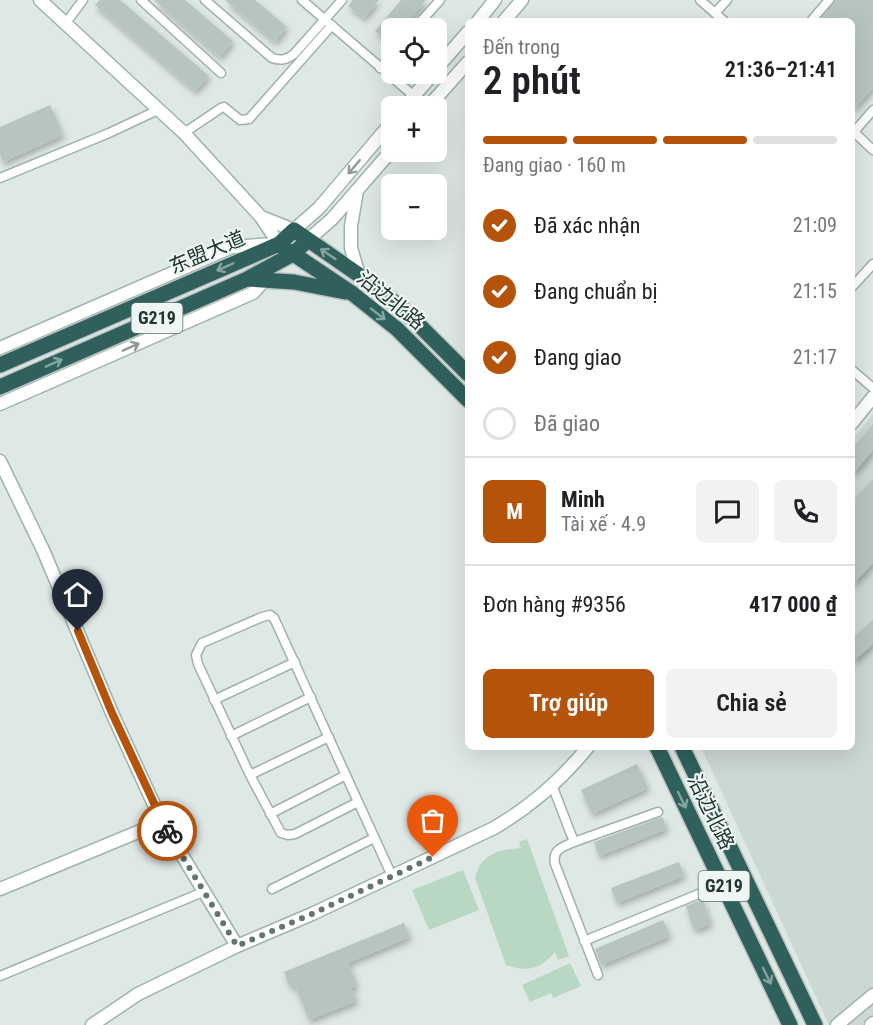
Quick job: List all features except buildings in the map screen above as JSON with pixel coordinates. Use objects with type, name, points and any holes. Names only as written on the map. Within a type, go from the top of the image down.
[{"type":"highway","name":"沿边北路","points":[[294,230],[403,309],[465,371]]},
{"type":"highway","name":"东盟大道","points":[[0,365],[279,244],[294,230]]},
{"type":"highway","name":"东盟大道","points":[[0,387],[247,279],[293,254],[308,240]]},
{"type":"highway","name":"沿边北路","points":[[279,244],[353,294],[397,329],[465,397]]},
{"type":"highway","points":[[247,279],[294,282],[353,294]]},
{"type":"highway","name":"沿边北路","points":[[658,750],[790,1025]]},
{"type":"highway","name":"沿边北路","points":[[683,750],[814,1025]]},
{"type":"street","points":[[40,0],[184,133],[261,217],[279,244]]},
{"type":"street","points":[[65,24],[83,0]]},
{"type":"street","points":[[141,0],[221,73]]},
{"type":"street","points":[[205,0],[272,58],[280,60],[287,59],[294,54],[328,22]]},
{"type":"street","points":[[302,0],[414,96],[424,84]]},
{"type":"street","points":[[184,133],[221,108],[225,108],[240,120],[249,118],[328,22],[342,0]]},
{"type":"street","points":[[424,18],[440,0]]},
{"type":"street","points":[[480,18],[495,0]]},
{"type":"street","points":[[507,18],[522,0]]},
{"type":"street","points":[[699,0],[720,18]]},
{"type":"street","points":[[715,14],[727,0]]},
{"type":"street","points":[[814,18],[829,0]]},
{"type":"street","points":[[447,56],[465,35]]},
{"type":"street","points":[[438,96],[465,65]]},
{"type":"street","points":[[0,178],[158,110]]},
{"type":"street","points":[[855,130],[873,110]]},
{"type":"street","points":[[855,134],[873,150]]},
{"type":"street","name":"东盟大道","points":[[294,230],[319,208],[381,135]]},
{"type":"street","name":"东盟大道","points":[[308,240],[332,219],[382,162]]},
{"type":"street","points":[[358,189],[351,226],[351,248],[359,275]]},
{"type":"street","points":[[261,217],[294,230]]},
{"type":"street","points":[[0,348],[232,247],[279,244]]},
{"type":"street","points":[[0,404],[253,294],[263,280],[293,254]]},
{"type":"street","points":[[855,284],[873,264]]},
{"type":"street","points":[[855,373],[873,388]]},
{"type":"street","points":[[855,419],[873,397]]},
{"type":"street","points":[[0,461],[43,550],[112,713],[162,822],[237,946]]},
{"type":"street","points":[[358,802],[288,835],[281,833],[214,700],[196,656],[202,643],[262,617],[270,615],[274,618],[392,876]]},
{"type":"street","points":[[214,700],[295,662]]},
{"type":"street","points":[[231,736],[311,697]]},
{"type":"street","points":[[250,775],[329,737]]},
{"type":"street","points":[[92,1025],[138,994],[494,828],[512,817],[552,785],[585,750]]},
{"type":"street","points":[[270,814],[346,775]]},
{"type":"street","points":[[552,785],[574,842]]},
{"type":"street","points":[[598,975],[553,856],[559,849],[574,842],[658,812]]},
{"type":"street","points":[[0,889],[162,822]]},
{"type":"street","points":[[272,889],[374,838]]},
{"type":"street","points":[[0,976],[203,892]]},
{"type":"street","points":[[584,941],[701,893]]},
{"type":"street","points":[[837,1025],[873,995]]},
{"type":"shaded area","points":[[873,414],[873,1025],[829,1025],[702,750],[855,750],[855,437]]},
{"type":"green space","points":[[527,839],[569,956],[558,960],[555,952],[544,963],[527,969],[506,965],[475,878],[486,858],[505,850],[521,848],[519,842]]},
{"type":"green space","points":[[463,870],[479,910],[429,930],[412,890]]},
{"type":"green space","points":[[570,963],[581,986],[553,998],[551,993],[530,1002],[522,985]]},
{"type":"way so far","points":[[167,831],[237,946],[312,914],[433,857]]},
{"type":"route","points":[[78,631],[112,713],[167,831]]}]
